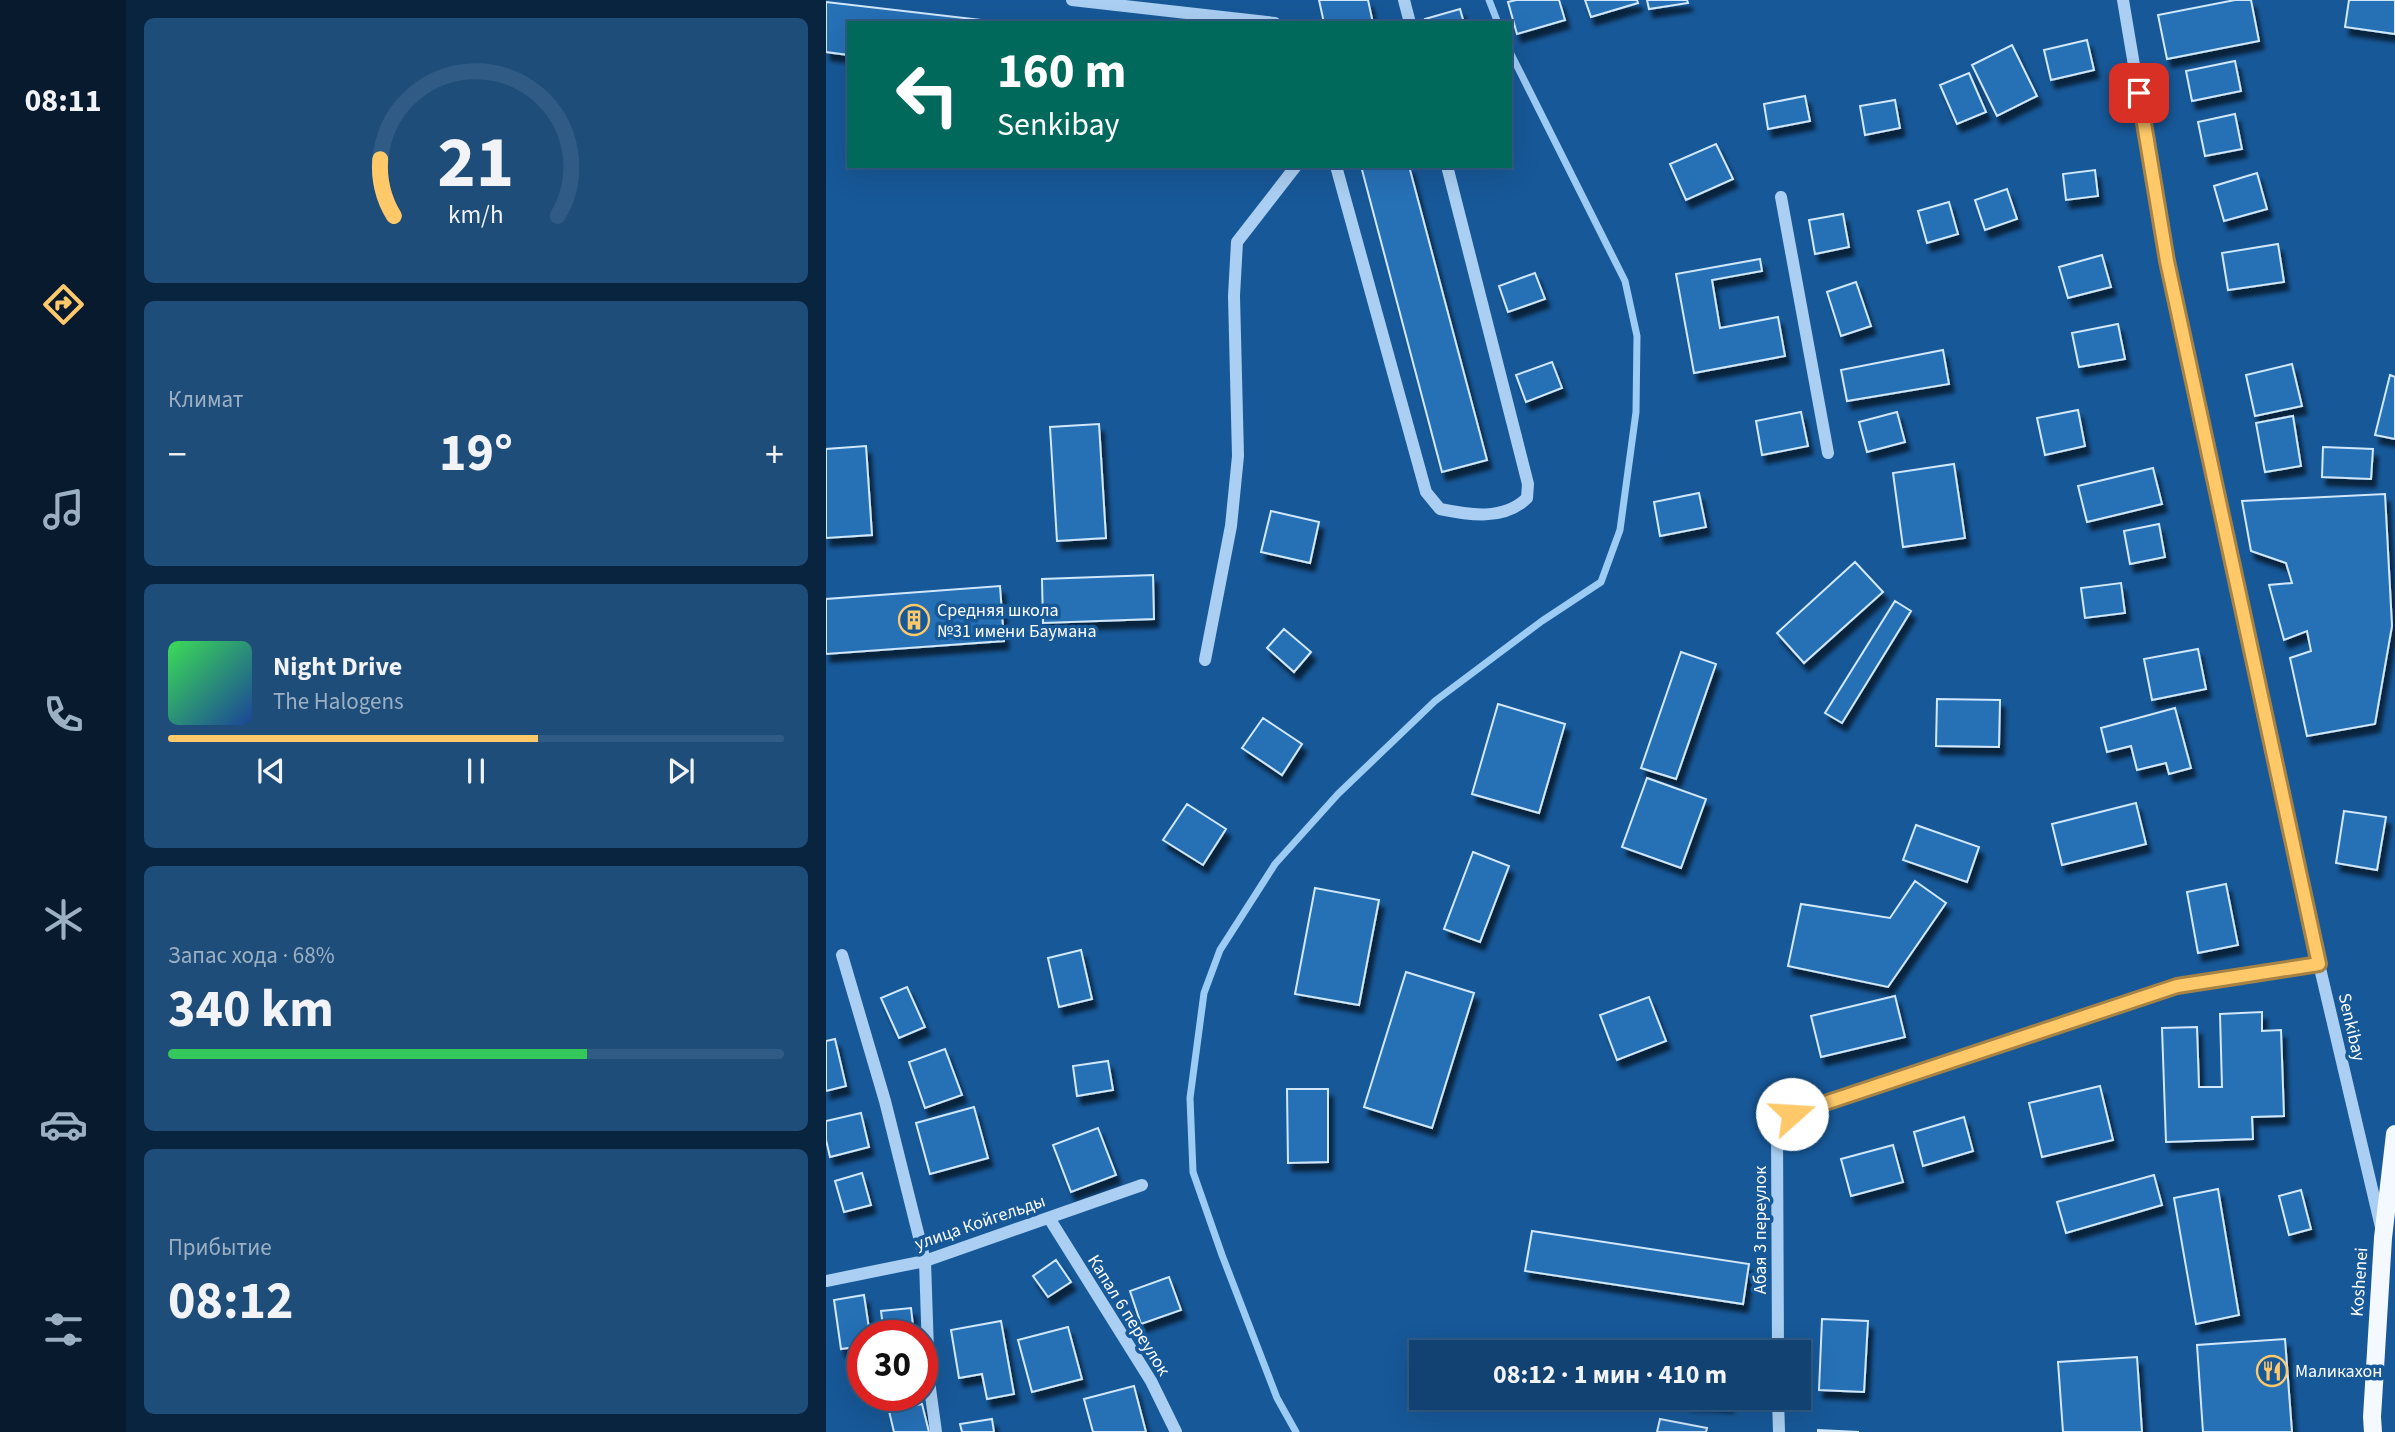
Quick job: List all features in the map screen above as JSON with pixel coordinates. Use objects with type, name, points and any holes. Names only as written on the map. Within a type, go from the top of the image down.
[{"type":"main road","name":"Koshenei","points":[[2373,1432],[2383,1238],[2395,1134]]},
{"type":"street","points":[[1072,0],[1257,21]]},
{"type":"street","points":[[1404,0],[1409,21]]},
{"type":"street","name":"Senkibay","points":[[2123,0],[2167,261],[2319,964],[2383,1238]]},
{"type":"street","points":[[1205,660],[1231,526],[1238,456],[1234,296],[1237,242],[1294,168]]},
{"type":"street","points":[[1337,168],[1426,492],[1440,509],[1478,516],[1518,507],[1527,498],[1528,484],[1448,168]]},
{"type":"street","points":[[1780,197],[1828,453]]},
{"type":"street","points":[[842,955],[885,1101],[925,1261],[929,1381],[936,1432]]},
{"type":"street","name":"Абая 3 переулок","points":[[1778,1340],[1777,1130],[1782,1120],[1792,1114],[2177,986],[2319,964]]},
{"type":"street","name":"улица Койгельды","points":[[826,1281],[925,1261],[1142,1185]]},
{"type":"street","name":"Капал 6 переулок","points":[[1049,1218],[1151,1381],[1177,1432]]},
{"type":"street","points":[[1778,1410],[1779,1432]]},
{"type":"building","points":[[1319,0],[1368,0],[1373,21],[1324,21]]},
{"type":"building","points":[[1559,0],[1565,20],[1517,34],[1508,2]]},
{"type":"building","points":[[1585,0],[1637,0],[1638,3],[1591,17]]},
{"type":"building","points":[[1647,0],[1687,0],[1688,3],[1649,9]]},
{"type":"building","points":[[2235,0],[2251,0],[2259,41],[2167,59],[2158,15]]},
{"type":"building","points":[[2349,0],[2395,0],[2395,34],[2345,27]]},
{"type":"building","points":[[826,2],[990,21],[847,21],[847,55],[826,52]]},
{"type":"building","points":[[1460,9],[1463,21],[1426,21]]},
{"type":"building","points":[[2087,40],[2094,70],[2051,80],[2044,50]]},
{"type":"building","points":[[2012,45],[2037,96],[1997,116],[1972,65]]},
{"type":"building","points":[[2235,61],[2241,91],[2192,101],[2186,71]]},
{"type":"building","points":[[1969,73],[1986,112],[1957,124],[1940,85]]},
{"type":"building","points":[[1805,96],[1810,121],[1768,129],[1764,104]]},
{"type":"building","points":[[1895,100],[1900,128],[1865,135],[1860,106]]},
{"type":"building","points":[[2235,114],[2242,149],[2205,156],[2198,122]]},
{"type":"building","points":[[1716,144],[1733,179],[1686,200],[1670,164]]},
{"type":"building","points":[[1362,168],[1410,168],[1487,460],[1442,472]]},
{"type":"building","points":[[2095,170],[2098,196],[2066,200],[2063,174]]},
{"type":"building","points":[[2257,173],[2267,209],[2224,221],[2214,186]]},
{"type":"building","points":[[2007,189],[2017,219],[1985,230],[1975,200]]},
{"type":"building","points":[[1949,202],[1958,234],[1927,243],[1918,211]]},
{"type":"building","points":[[1843,214],[1849,247],[1815,254],[1809,220]]},
{"type":"building","points":[[2278,244],[2284,282],[2228,290],[2222,253]]},
{"type":"building","points":[[2102,255],[2111,287],[2068,298],[2059,267]]},
{"type":"building","points":[[1760,259],[1762,271],[1712,280],[1720,328],[1778,317],[1785,356],[1694,373],[1676,274]]},
{"type":"building","points":[[1535,273],[1545,299],[1508,312],[1499,286]]},
{"type":"building","points":[[1856,282],[1871,326],[1841,336],[1827,292]]},
{"type":"building","points":[[2118,324],[2125,359],[2079,367],[2072,333]]},
{"type":"building","points":[[1943,350],[1949,384],[1847,401],[1841,370]]},
{"type":"building","points":[[1552,362],[1562,388],[1526,402],[1516,375]]},
{"type":"building","points":[[2292,364],[2302,406],[2255,416],[2246,375]]},
{"type":"building","points":[[2390,375],[2395,377],[2395,439],[2375,435]]},
{"type":"building","points":[[2078,410],[2085,446],[2045,455],[2037,418]]},
{"type":"building","points":[[1801,412],[1808,446],[1762,455],[1756,421]]},
{"type":"building","points":[[1897,412],[1905,442],[1867,452],[1859,422]]},
{"type":"building","points":[[2293,416],[2301,466],[2265,472],[2256,423]]},
{"type":"building","points":[[1099,424],[1106,538],[1057,541],[1050,427]]},
{"type":"building","points":[[866,446],[872,535],[826,538],[826,449]]},
{"type":"building","points":[[2323,447],[2373,449],[2371,479],[2322,477]]},
{"type":"building","points":[[1954,464],[1965,538],[1903,547],[1893,473]]},
{"type":"building","points":[[2153,468],[2162,504],[2087,522],[2078,486]]},
{"type":"building","points":[[1699,493],[1706,527],[1660,536],[1654,502]]},
{"type":"building","points":[[2385,494],[2392,626],[2375,724],[2307,736],[2290,658],[2311,651],[2307,631],[2284,640],[2269,585],[2292,583],[2286,563],[2251,551],[2242,501]]},
{"type":"building","points":[[1271,511],[1319,522],[1310,563],[1261,552]]},
{"type":"building","points":[[2159,524],[2165,557],[2130,564],[2124,531]]},
{"type":"building","points":[[1855,562],[1883,592],[1804,663],[1777,633]]},
{"type":"building","points":[[1153,575],[1154,619],[1043,623],[1042,579]]},
{"type":"building","points":[[2121,583],[2125,613],[2085,618],[2081,588]]},
{"type":"building","name":"Средняя школа №31 имени Баумана","points":[[1000,586],[1004,641],[826,654],[826,599]]},
{"type":"building","points":[[1895,601],[1911,611],[1842,723],[1825,713]]},
{"type":"building","points":[[1284,629],[1311,652],[1294,672],[1267,648]]},
{"type":"building","points":[[2198,649],[2206,689],[2152,700],[2144,659]]},
{"type":"building","points":[[1681,652],[1716,664],[1676,779],[1641,768]]},
{"type":"building","points":[[1937,699],[2000,700],[1999,747],[1936,746]]},
{"type":"building","points":[[1498,704],[1565,724],[1539,813],[1472,794]]},
{"type":"building","points":[[2175,708],[2191,768],[2169,774],[2166,763],[2137,770],[2131,746],[2107,752],[2101,728]]},
{"type":"building","points":[[1263,718],[1302,744],[1282,775],[1242,748]]},
{"type":"building","points":[[1647,778],[1706,799],[1681,868],[1622,847]]},
{"type":"building","points":[[2136,803],[2146,844],[2062,865],[2052,824]]},
{"type":"building","points":[[1187,804],[1226,829],[1203,865],[1163,840]]},
{"type":"building","points":[[2344,811],[2386,817],[2377,870],[2336,863]]},
{"type":"building","points":[[1916,825],[1979,847],[1967,882],[1903,860]]},
{"type":"building","points":[[1473,852],[1509,866],[1480,942],[1444,929]]},
{"type":"building","points":[[1915,881],[1946,903],[1888,987],[1788,966],[1801,904],[1890,918]]},
{"type":"building","points":[[2226,884],[2238,945],[2198,953],[2187,892]]},
{"type":"building","points":[[1315,888],[1379,900],[1359,1005],[1295,994]]},
{"type":"building","points":[[1081,950],[1092,999],[1059,1007],[1048,958]]},
{"type":"building","points":[[1406,972],[1474,993],[1432,1128],[1364,1107]]},
{"type":"building","points":[[907,987],[925,1027],[899,1038],[881,998]]},
{"type":"building","points":[[1895,996],[1905,1037],[1821,1057],[1811,1016]]},
{"type":"building","points":[[1649,997],[1666,1041],[1617,1060],[1600,1015]]},
{"type":"building","points":[[2262,1012],[2262,1031],[2281,1030],[2284,1116],[2252,1117],[2253,1139],[2166,1142],[2162,1028],[2197,1027],[2199,1087],[2222,1087],[2220,1014]]},
{"type":"building","points":[[835,1039],[846,1086],[826,1091],[826,1041]]},
{"type":"building","points":[[945,1049],[962,1095],[925,1108],[909,1062]]},
{"type":"building","points":[[1108,1061],[1113,1090],[1077,1096],[1073,1066]]},
{"type":"building","points":[[2100,1086],[2113,1140],[2042,1157],[2029,1103]]},
{"type":"building","points":[[1287,1089],[1328,1089],[1328,1162],[1288,1163]]},
{"type":"building","points":[[974,1107],[988,1158],[930,1174],[916,1123]]},
{"type":"building","points":[[861,1113],[869,1147],[830,1157],[826,1121]]},
{"type":"building","points":[[1964,1117],[1973,1151],[1923,1166],[1914,1132]]},
{"type":"building","points":[[1098,1128],[1116,1175],[1071,1192],[1053,1145]]},
{"type":"building","points":[[1893,1145],[1903,1182],[1851,1196],[1841,1159]]},
{"type":"building","points":[[862,1173],[871,1205],[844,1212],[835,1181]]},
{"type":"building","points":[[2154,1175],[2162,1205],[2066,1233],[2057,1202]]},
{"type":"building","points":[[2218,1189],[2239,1315],[2196,1324],[2174,1198]]},
{"type":"building","points":[[2301,1190],[2311,1229],[2289,1235],[2279,1196]]},
{"type":"building","points":[[1532,1231],[1749,1264],[1743,1304],[1525,1271]]},
{"type":"building","points":[[1056,1260],[1071,1282],[1048,1297],[1033,1276]]},
{"type":"building","points":[[1169,1277],[1181,1310],[1141,1324],[1130,1291]]},
{"type":"building","points":[[864,1295],[868,1320],[847,1320],[847,1348],[841,1349],[834,1300]]},
{"type":"building","points":[[911,1308],[912,1320],[882,1320],[881,1311]]},
{"type":"building","points":[[1822,1319],[1868,1321],[1864,1392],[1819,1390]]},
{"type":"building","points":[[1001,1321],[1014,1394],[987,1399],[982,1374],[959,1378],[951,1330]]},
{"type":"building","points":[[1068,1327],[1082,1379],[1032,1392],[1018,1340]]},
{"type":"building","points":[[2285,1339],[2292,1432],[2203,1432],[2197,1345]]},
{"type":"building","points":[[2137,1357],[2142,1432],[2063,1432],[2058,1362]]},
{"type":"building","points":[[1134,1386],[1146,1432],[1093,1432],[1084,1399]]},
{"type":"building","points":[[889,1411],[924,1411],[929,1432],[894,1432]]},
{"type":"building","points":[[992,1419],[994,1432],[962,1432],[960,1424]]},
{"type":"building","points":[[1660,1419],[1707,1428],[1706,1432],[1657,1432]]},
{"type":"building","points":[[1818,1430],[1859,1432],[1818,1432]]},
{"type":"waterway","points":[[1489,0],[1497,21]]},
{"type":"waterway","points":[[1296,1432],[1277,1398],[1193,1172],[1190,1098],[1204,993],[1220,950],[1275,864],[1338,794],[1435,701],[1542,621],[1601,582],[1620,530],[1636,412],[1637,336],[1625,281],[1512,56]]},
{"type":"place","name":"Средняя школа №31 имени Баумана","points":[[914,620]]},
{"type":"place","name":"Маликахон","points":[[2272,1371]]},
{"type":"route","points":[[1792,1114],[2177,986],[2319,964],[2167,261],[2139,93]]}]
